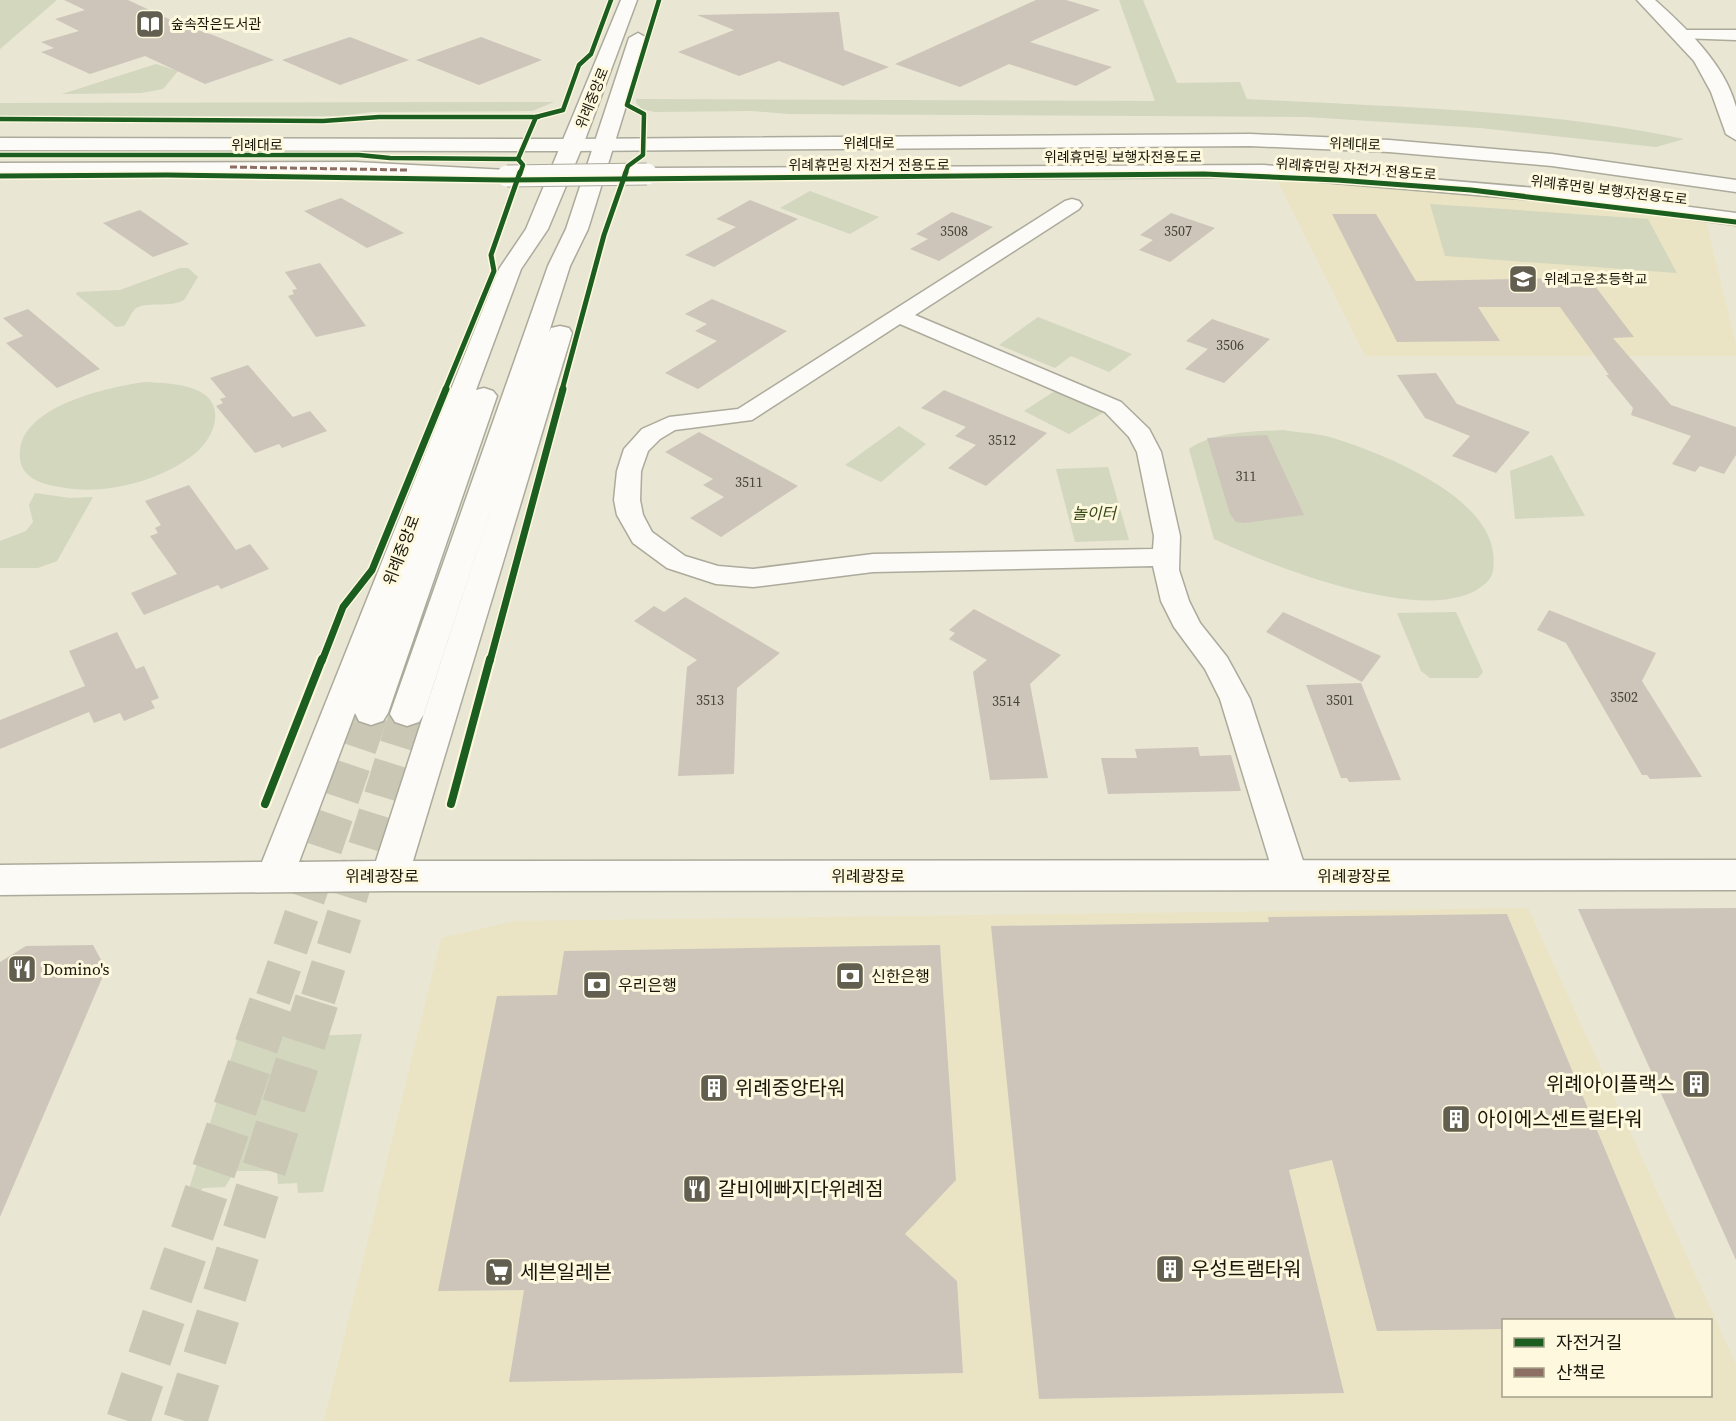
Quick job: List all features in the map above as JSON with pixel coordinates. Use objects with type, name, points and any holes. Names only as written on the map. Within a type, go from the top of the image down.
[{"type":"main road","name":"위례중앙로","points":[[275,876],[510,269],[537,229],[577,137],[629,0]]},
{"type":"main road","name":"위례중앙로","points":[[407,714],[559,266],[577,229],[651,0]]},
{"type":"main road","points":[[1645,0],[1685,35],[1707,64],[1726,102],[1736,134]]},
{"type":"main road","name":"위례대로","points":[[605,137],[1243,124],[1387,130],[1516,141],[1724,165]]},
{"type":"main road","name":"위례대로","points":[[0,127],[577,137]]},
{"type":"main road","name":"위례대로","points":[[0,144],[577,137],[1250,140],[1389,146],[1552,160],[1736,186]]},
{"type":"main road","name":"위례중앙로","points":[[371,713],[531,266],[537,229]]},
{"type":"main road","name":"위례중앙로","points":[[390,876],[580,267],[577,229]]},
{"type":"main road","name":"위례광장로","points":[[0,880],[275,876],[1736,875]]},
{"type":"street","points":[[1685,35],[1736,35]]},
{"type":"street","name":"위례휴먼링 보행자전용도로","points":[[0,170],[343,168],[507,176],[1264,171],[1560,196],[1736,219]]},
{"type":"street","points":[[1072,206],[902,317],[744,415],[669,424],[651,434],[636,449],[627,483],[630,515],[642,537],[670,558],[693,569],[716,575],[753,578],[873,563],[1166,556]]},
{"type":"street","points":[[902,317],[1113,406],[1140,434],[1149,452],[1167,536],[1166,570],[1175,601],[1188,627],[1217,664],[1235,699],[1291,876]]},
{"type":"shaded area","name":"위례고운초등학교","points":[[1271,168],[1704,213],[1736,345],[1736,356],[1365,356]]},
{"type":"shaded area","points":[[1528,908],[1736,1364],[1736,1421],[324,1421],[441,938],[514,921]]},
{"type":"green space","points":[[0,0],[57,0],[0,49]]},
{"type":"green space","points":[[1119,0],[1143,0],[1177,83],[1240,82],[1247,99],[1521,115],[1576,121],[1684,139],[1656,147],[1480,128],[1307,117],[655,112],[642,109],[636,103],[636,99],[1155,101]]},
{"type":"green space","points":[[156,64],[178,71],[163,89],[141,93],[62,94]]},
{"type":"green space","points":[[554,102],[532,111],[372,112],[338,116],[0,116],[0,103]]},
{"type":"green space","points":[[810,191],[879,217],[850,234],[780,208]]},
{"type":"green space","points":[[1430,204],[1648,219],[1677,273],[1445,256]]},
{"type":"green space","points":[[180,268],[188,268],[198,277],[184,300],[172,304],[139,307],[135,309],[124,326],[116,327],[76,294],[77,292],[120,290]]},
{"type":"green space","points":[[1038,317],[1132,354],[1109,372],[1071,356],[1055,368],[999,345]]},
{"type":"green space","points":[[145,382],[188,387],[211,400],[215,416],[211,434],[199,450],[186,460],[154,477],[119,487],[100,489],[83,490],[51,485],[36,481],[26,472],[21,464],[20,450],[25,434],[37,421],[52,410],[71,401],[111,388]]},
{"type":"green space","points":[[1061,387],[1107,410],[1069,434],[1024,411]]},
{"type":"green space","points":[[899,426],[926,444],[881,482],[845,465]]},
{"type":"green space","points":[[1283,430],[1327,436],[1378,454],[1403,465],[1452,494],[1472,512],[1486,531],[1493,552],[1490,579],[1463,596],[1431,600],[1393,598],[1311,577],[1214,539],[1189,449],[1199,443],[1222,436]]},
{"type":"green space","points":[[1552,455],[1585,516],[1515,519],[1510,471]]},
{"type":"green space","name":"놀이터","points":[[1108,467],[1129,540],[1075,542],[1056,469]]},
{"type":"green space","points":[[35,493],[70,498],[93,497],[57,561],[38,568],[0,568],[0,541],[26,531],[33,522],[29,505]]},
{"type":"green space","points":[[1456,612],[1483,672],[1478,678],[1430,678],[1421,671],[1397,613]]},
{"type":"green space","points":[[362,1034],[323,1192],[298,1193],[297,1183],[278,1184],[277,1171],[235,1171],[225,1187],[203,1188],[189,1204],[184,1204],[237,1039]]},
{"type":"building","points":[[64,0],[128,0],[184,26],[213,35],[274,60],[205,84],[145,56],[90,74],[41,52],[54,48],[41,42],[79,31],[55,19],[85,10]]},
{"type":"building","points":[[1036,0],[1066,0],[1100,10],[1030,42],[1112,67],[1076,86],[1009,64],[960,87],[895,64]]},
{"type":"building","points":[[839,12],[844,50],[889,67],[843,86],[779,61],[739,76],[678,52],[734,30],[697,15]]},
{"type":"building","points":[[350,37],[409,60],[340,85],[282,60]]},
{"type":"building","points":[[481,37],[542,60],[479,85],[416,60]]},
{"type":"building","points":[[341,198],[404,233],[367,248],[304,211]]},
{"type":"building","points":[[750,200],[798,219],[714,267],[685,255],[736,227],[716,219]]},
{"type":"building","points":[[140,210],[189,244],[153,257],[103,223]]},
{"type":"building","points":[[952,212],[993,227],[939,261],[910,249],[928,239],[916,234]]},
{"type":"building","points":[[1171,213],[1215,228],[1170,262],[1139,250],[1153,240],[1140,235]]},
{"type":"building","points":[[1332,214],[1376,214],[1416,281],[1562,278],[1569,287],[1595,286],[1634,337],[1613,338],[1671,405],[1736,427],[1736,455],[1724,474],[1700,466],[1695,472],[1672,464],[1691,436],[1631,415],[1633,408],[1606,375],[1609,375],[1560,307],[1478,307],[1500,341],[1397,342]]},
{"type":"building","points":[[320,263],[366,326],[316,337],[288,296],[294,294],[292,290],[297,289],[285,272]]},
{"type":"building","points":[[712,299],[787,331],[698,389],[665,373],[717,341],[695,331],[707,324],[685,314]]},
{"type":"building","points":[[28,309],[100,369],[57,388],[6,343],[23,336],[3,318]]},
{"type":"building","points":[[1212,319],[1270,339],[1224,383],[1185,369],[1208,349],[1186,341]]},
{"type":"building","points":[[248,365],[293,417],[310,411],[327,431],[282,448],[279,444],[255,453],[216,406],[223,403],[220,399],[226,397],[210,378]]},
{"type":"building","points":[[1436,373],[1457,404],[1530,432],[1496,473],[1452,456],[1470,436],[1425,418],[1397,375]]},
{"type":"building","points":[[944,390],[1047,433],[986,486],[948,468],[976,445],[955,436],[966,427],[921,408]]},
{"type":"building","points":[[699,432],[798,486],[721,537],[690,518],[724,497],[703,485],[713,479],[665,452]]},
{"type":"building","points":[[1267,435],[1304,515],[1245,523],[1236,522],[1230,514],[1207,438]]},
{"type":"building","points":[[189,485],[236,550],[250,544],[269,569],[221,589],[218,585],[144,615],[131,593],[177,574],[150,536],[158,533],[155,528],[161,525],[145,501]]},
{"type":"building","points":[[685,597],[780,653],[737,688],[734,774],[678,776],[687,667],[697,660],[634,621],[654,606],[664,612]]},
{"type":"building","points":[[974,609],[1061,655],[1030,684],[1048,778],[990,780],[973,672],[987,660],[949,639],[955,633],[949,630]]},
{"type":"building","points":[[1549,610],[1656,653],[1642,681],[1702,777],[1650,779],[1647,775],[1642,775],[1566,643],[1537,630]]},
{"type":"building","points":[[1283,612],[1381,656],[1362,682],[1266,632]]},
{"type":"building","points":[[117,632],[136,669],[144,666],[159,698],[151,701],[155,708],[124,721],[120,713],[94,723],[89,712],[0,749],[0,720],[85,686],[69,651]]},
{"type":"building","points":[[1361,683],[1401,780],[1349,782],[1347,778],[1341,778],[1306,685]]},
{"type":"building","points":[[1198,747],[1200,756],[1231,755],[1241,791],[1108,794],[1101,758],[1137,758],[1135,749]]},
{"type":"building","name":"위례아이플랙스","points":[[1736,908],[1736,1260],[1578,909]]},
{"type":"building","points":[[1507,914],[1676,1319],[1502,1319],[1502,1329],[1377,1331],[1332,1160],[1289,1170],[1344,1393],[1039,1399],[991,926],[1269,922],[1268,917]]},
{"type":"building","points":[[93,945],[106,969],[0,1217],[0,962],[26,946]]},
{"type":"building","name":"위례중앙타워","points":[[940,945],[956,1180],[905,1234],[957,1281],[963,1373],[509,1382],[524,1290],[438,1291],[497,996],[557,995],[564,951]]},
{"type":"tunnel","points":[[273,999],[371,713]]},
{"type":"tunnel","points":[[318,999],[407,714]]},
{"type":"tunnel","points":[[128,1421],[273,997]]},
{"type":"tunnel","points":[[185,1421],[318,997]]},
{"type":"marked path","points":[[230,167],[407,170]]},
{"type":"cycle path","points":[[518,159],[536,117],[563,110],[579,65],[591,54],[604,13],[611,0]]},
{"type":"cycle path","points":[[451,804],[604,235],[628,166],[643,155],[644,114],[627,105],[659,0]]},
{"type":"cycle path","points":[[0,119],[323,121],[379,117],[538,117]]},
{"type":"cycle path","points":[[0,155],[359,155],[390,158],[518,159]]},
{"type":"cycle path","points":[[265,804],[343,607],[372,570],[494,271],[491,255],[523,165],[518,159]]},
{"type":"cycle path","name":"위례휴먼링 자전거 전용도로","points":[[0,176],[167,175],[504,180],[1204,174],[1271,176],[1471,190],[1604,204],[1736,222]]},
{"type":"place","name":"숲속작은도서관","points":[[150,24]]},
{"type":"place","name":"위례고운초등학교","points":[[1523,279]]},
{"type":"place","name":"Domino's","points":[[22,969]]},
{"type":"place","name":"신한은행","points":[[850,976]]},
{"type":"place","name":"우리은행","points":[[597,985]]},
{"type":"place","name":"위례아이플랙스","points":[[1696,1084]]},
{"type":"place","name":"위례중앙타워","points":[[714,1088]]},
{"type":"place","name":"아이에스센트럴타워","points":[[1456,1119]]},
{"type":"place","name":"갈비에빠지다위례점","points":[[697,1189]]},
{"type":"place","name":"우성트램타워","points":[[1170,1269]]},
{"type":"place","name":"세븐일레븐","points":[[499,1272]]}]
